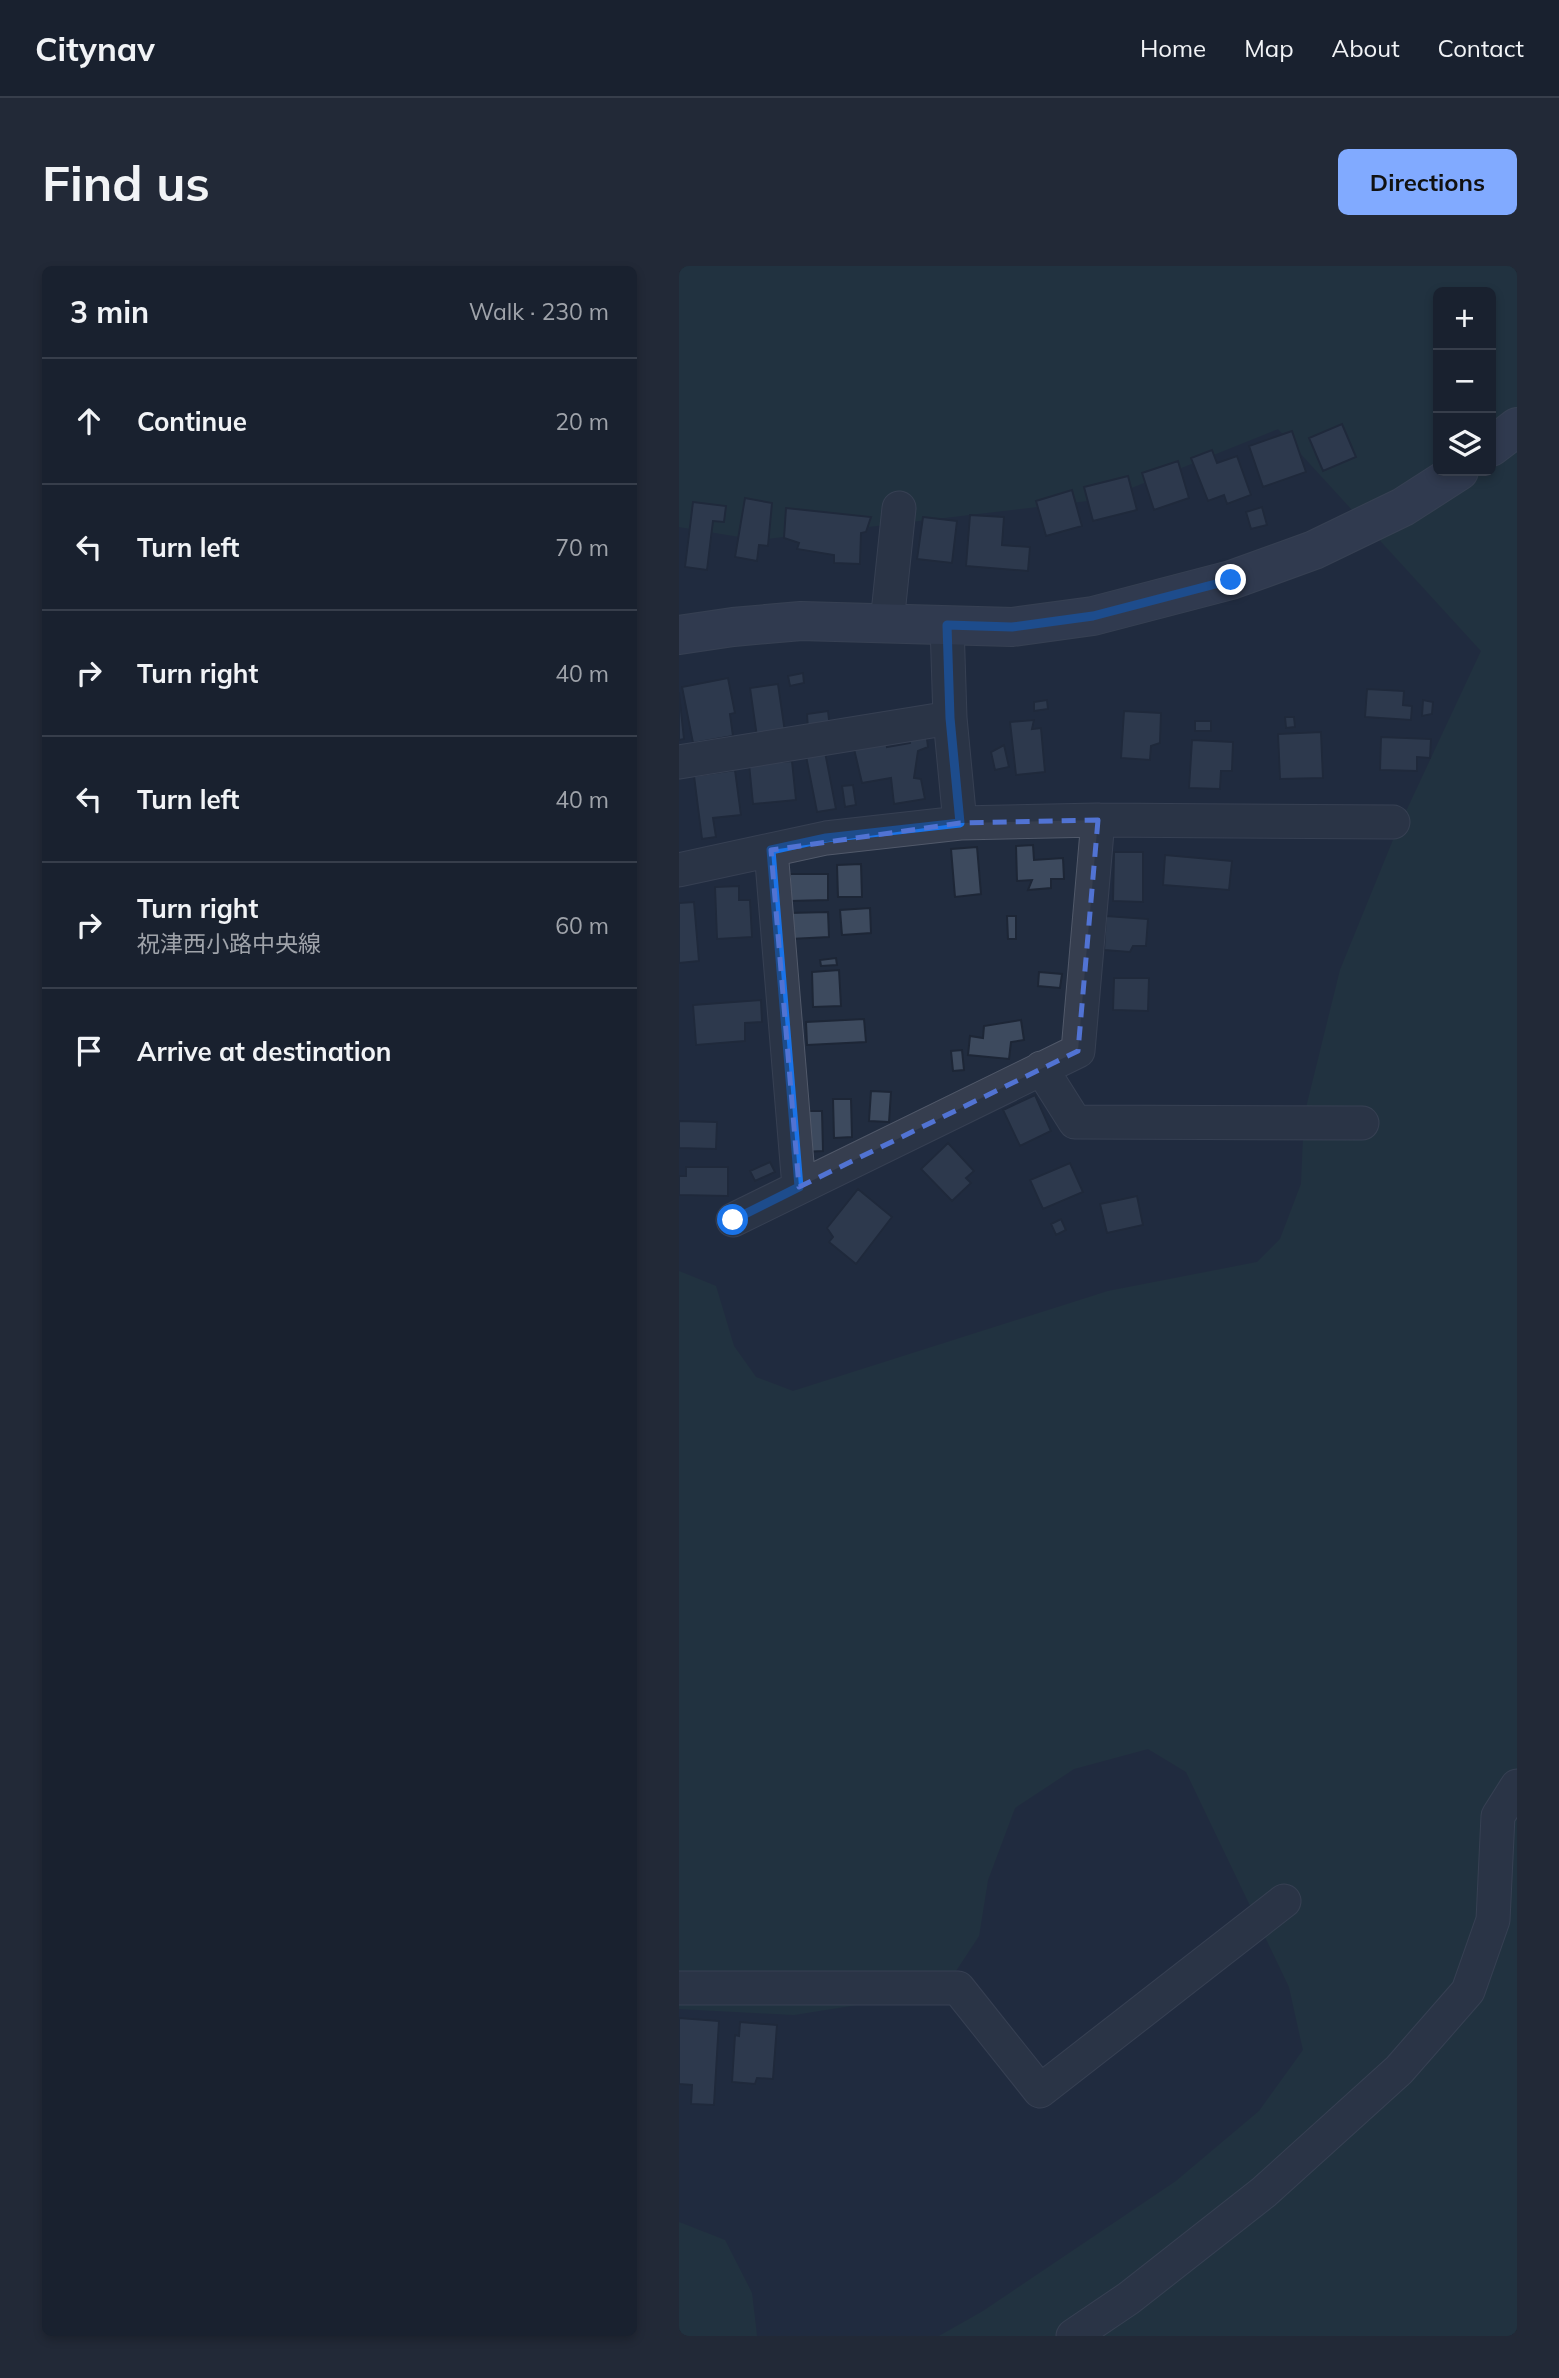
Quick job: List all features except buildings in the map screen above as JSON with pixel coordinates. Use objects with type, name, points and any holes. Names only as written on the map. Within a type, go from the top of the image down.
[{"type":"main road","points":[[1496,443],[1517,427]]},
{"type":"main road","points":[[679,635],[801,621],[1012,627],[1093,616],[1231,580],[1314,550],[1403,507],[1451,476]]},
{"type":"street","points":[[887,624],[899,508]]},
{"type":"street","points":[[947,625],[950,718],[960,823]]},
{"type":"street","points":[[679,762],[950,718]]},
{"type":"street","points":[[733,1220],[1078,1051],[1098,820]]},
{"type":"street","points":[[679,870],[826,838],[960,823],[1098,820],[1393,822]]},
{"type":"street","points":[[771,850],[799,1187]]},
{"type":"street","points":[[1041,1069],[1075,1122],[1362,1123]]},
{"type":"street","points":[[1073,2336],[1129,2298],[1264,2192],[1399,2070],[1468,1991],[1493,1920],[1499,1816],[1517,1786]]},
{"type":"street","points":[[679,1988],[958,1988],[1040,2091],[1284,1901]]},
{"type":"highlighted area","points":[[1098,820],[1078,1051],[799,1187],[771,850],[960,823]]},
{"type":"green space","points":[[679,266],[1517,266],[1517,2336],[939,2336],[983,2311],[1176,2181],[1259,2111],[1303,2050],[1289,1987],[1186,1772],[1148,1749],[1074,1769],[1015,1808],[988,1880],[979,1936],[952,1977],[907,1997],[794,2015],[679,2009],[679,1271],[716,1286],[734,1346],[756,1377],[793,1391],[1108,1291],[1257,1262],[1280,1239],[1301,1184],[1304,1116],[1340,970],[1395,835],[1481,651],[1278,429],[1104,499],[758,540],[679,527]]},
{"type":"green space","points":[[679,2222],[725,2240],[752,2293],[757,2336],[679,2336]]},
{"type":"route","points":[[733,1220],[799,1187],[771,850],[826,838],[960,823],[950,718],[947,625],[1012,627],[1093,616],[1231,580]]}]
